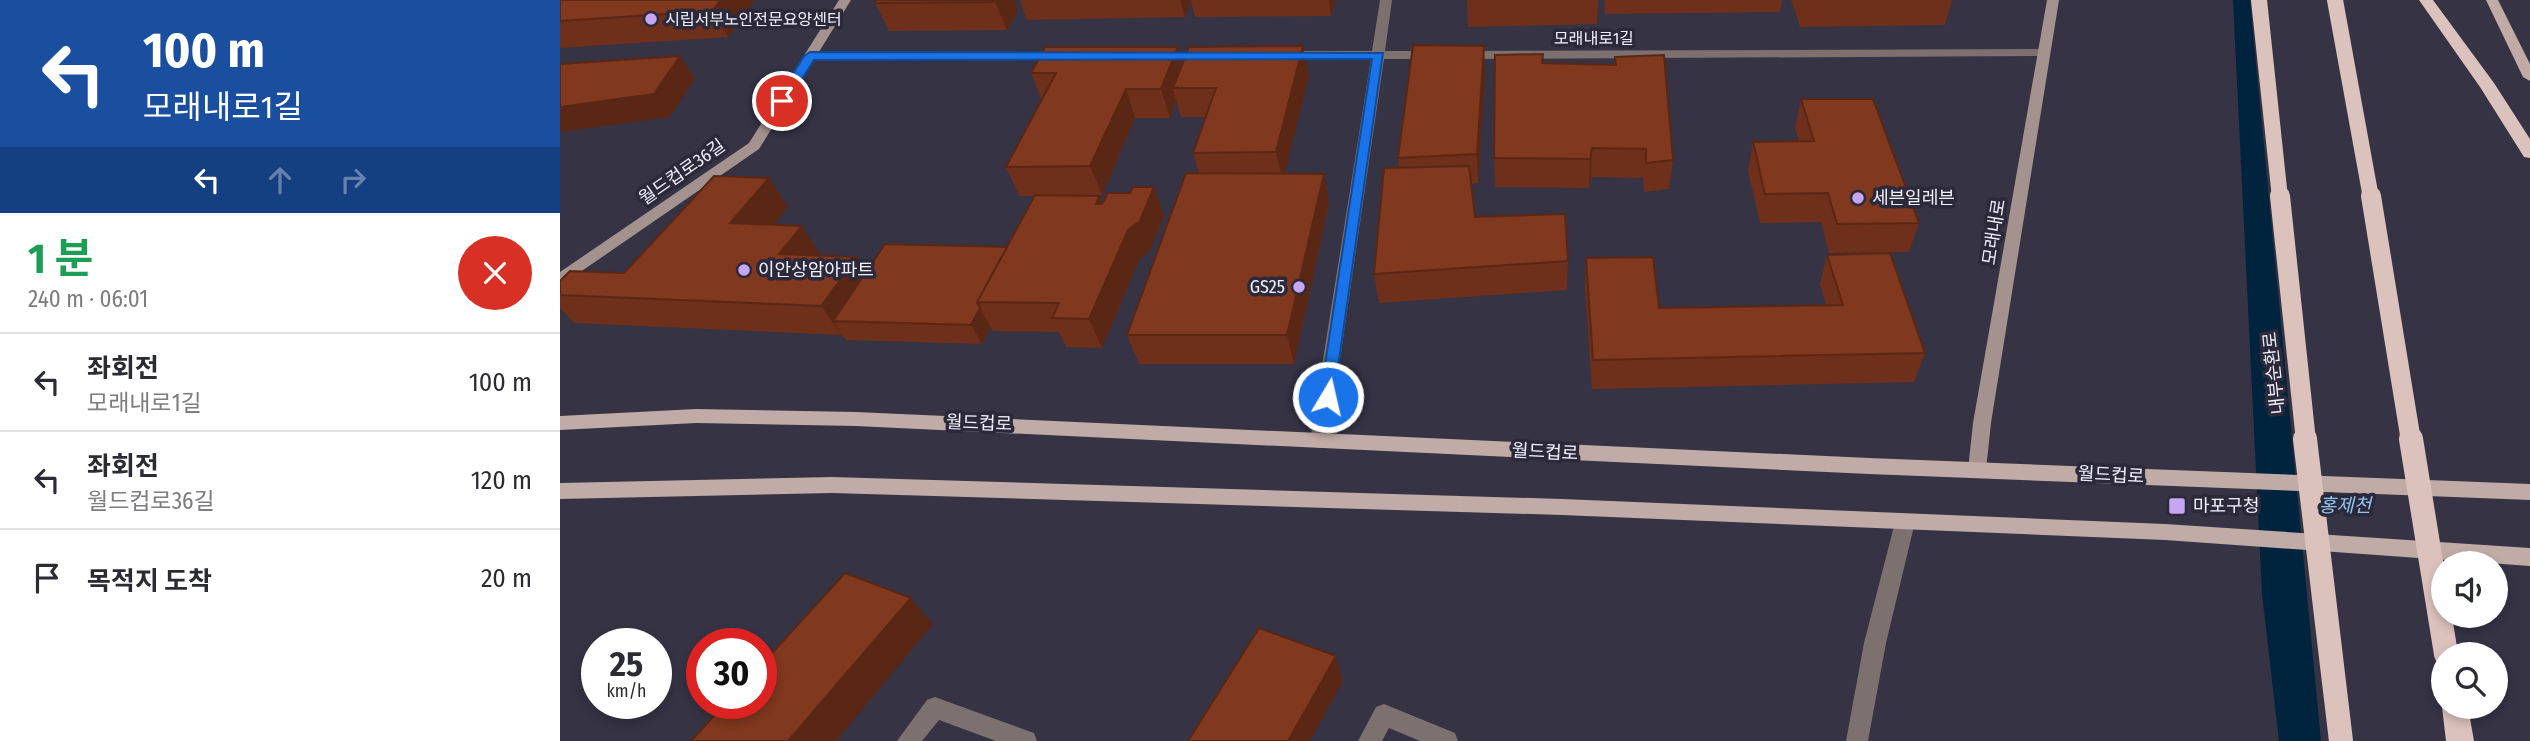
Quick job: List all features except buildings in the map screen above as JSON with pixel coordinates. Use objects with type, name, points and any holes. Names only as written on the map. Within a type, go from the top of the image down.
[{"type":"highway","name":"내부순환로","points":[[2259,0],[2341,741]]},
{"type":"highway","points":[[2335,0],[2355,97],[2444,642]]},
{"type":"highway","points":[[2429,2],[2530,153]]},
{"type":"highway","points":[[2457,719],[2460,741]]},
{"type":"main road","name":"월드컵로36길","points":[[560,280],[754,146],[845,0]]},
{"type":"main road","name":"모래내로","points":[[1977,470],[1984,409],[2053,0]]},
{"type":"main road","points":[[2492,0],[2530,77]]},
{"type":"main road","name":"월드컵로","points":[[560,423],[696,416],[856,418],[2156,478],[2530,492]]},
{"type":"main road","points":[[560,491],[832,485],[1562,507],[2165,532],[2530,557]]},
{"type":"street","points":[[1319,441],[1386,0]]},
{"type":"street","name":"모래내로1길","points":[[1268,55],[2043,53]]},
{"type":"street","points":[[810,56],[1074,56]]},
{"type":"street","points":[[1857,741],[1875,643],[1905,522]]},
{"type":"street","points":[[908,741],[935,708],[1026,741]]},
{"type":"street","points":[[1369,741],[1384,715],[1447,741]]},
{"type":"water","name":"홍제천","points":[[2233,0],[2336,0],[2441,551],[2431,551],[2431,628],[2443,628],[2443,642],[2431,642],[2431,719],[2456,719],[2480,741],[2279,741],[2262,594]]},
{"type":"pier","name":"홍제천","points":[[2250,0],[2340,0],[2446,551],[2431,551],[2431,628],[2461,628],[2464,642],[2431,642],[2431,719],[2478,719],[2483,741],[2321,741]]},
{"type":"place","name":"시립서부노인전문요양센터","points":[[651,19]]},
{"type":"place","name":"세븐일레븐","points":[[1858,198]]},
{"type":"place","name":"이안상암아파트","points":[[744,270]]},
{"type":"place","name":"GS25","points":[[1299,287]]},
{"type":"place","name":"마포구청","points":[[2177,506]]},
{"type":"route","points":[[782,101],[810,56],[1379,55],[1328,397]]}]
